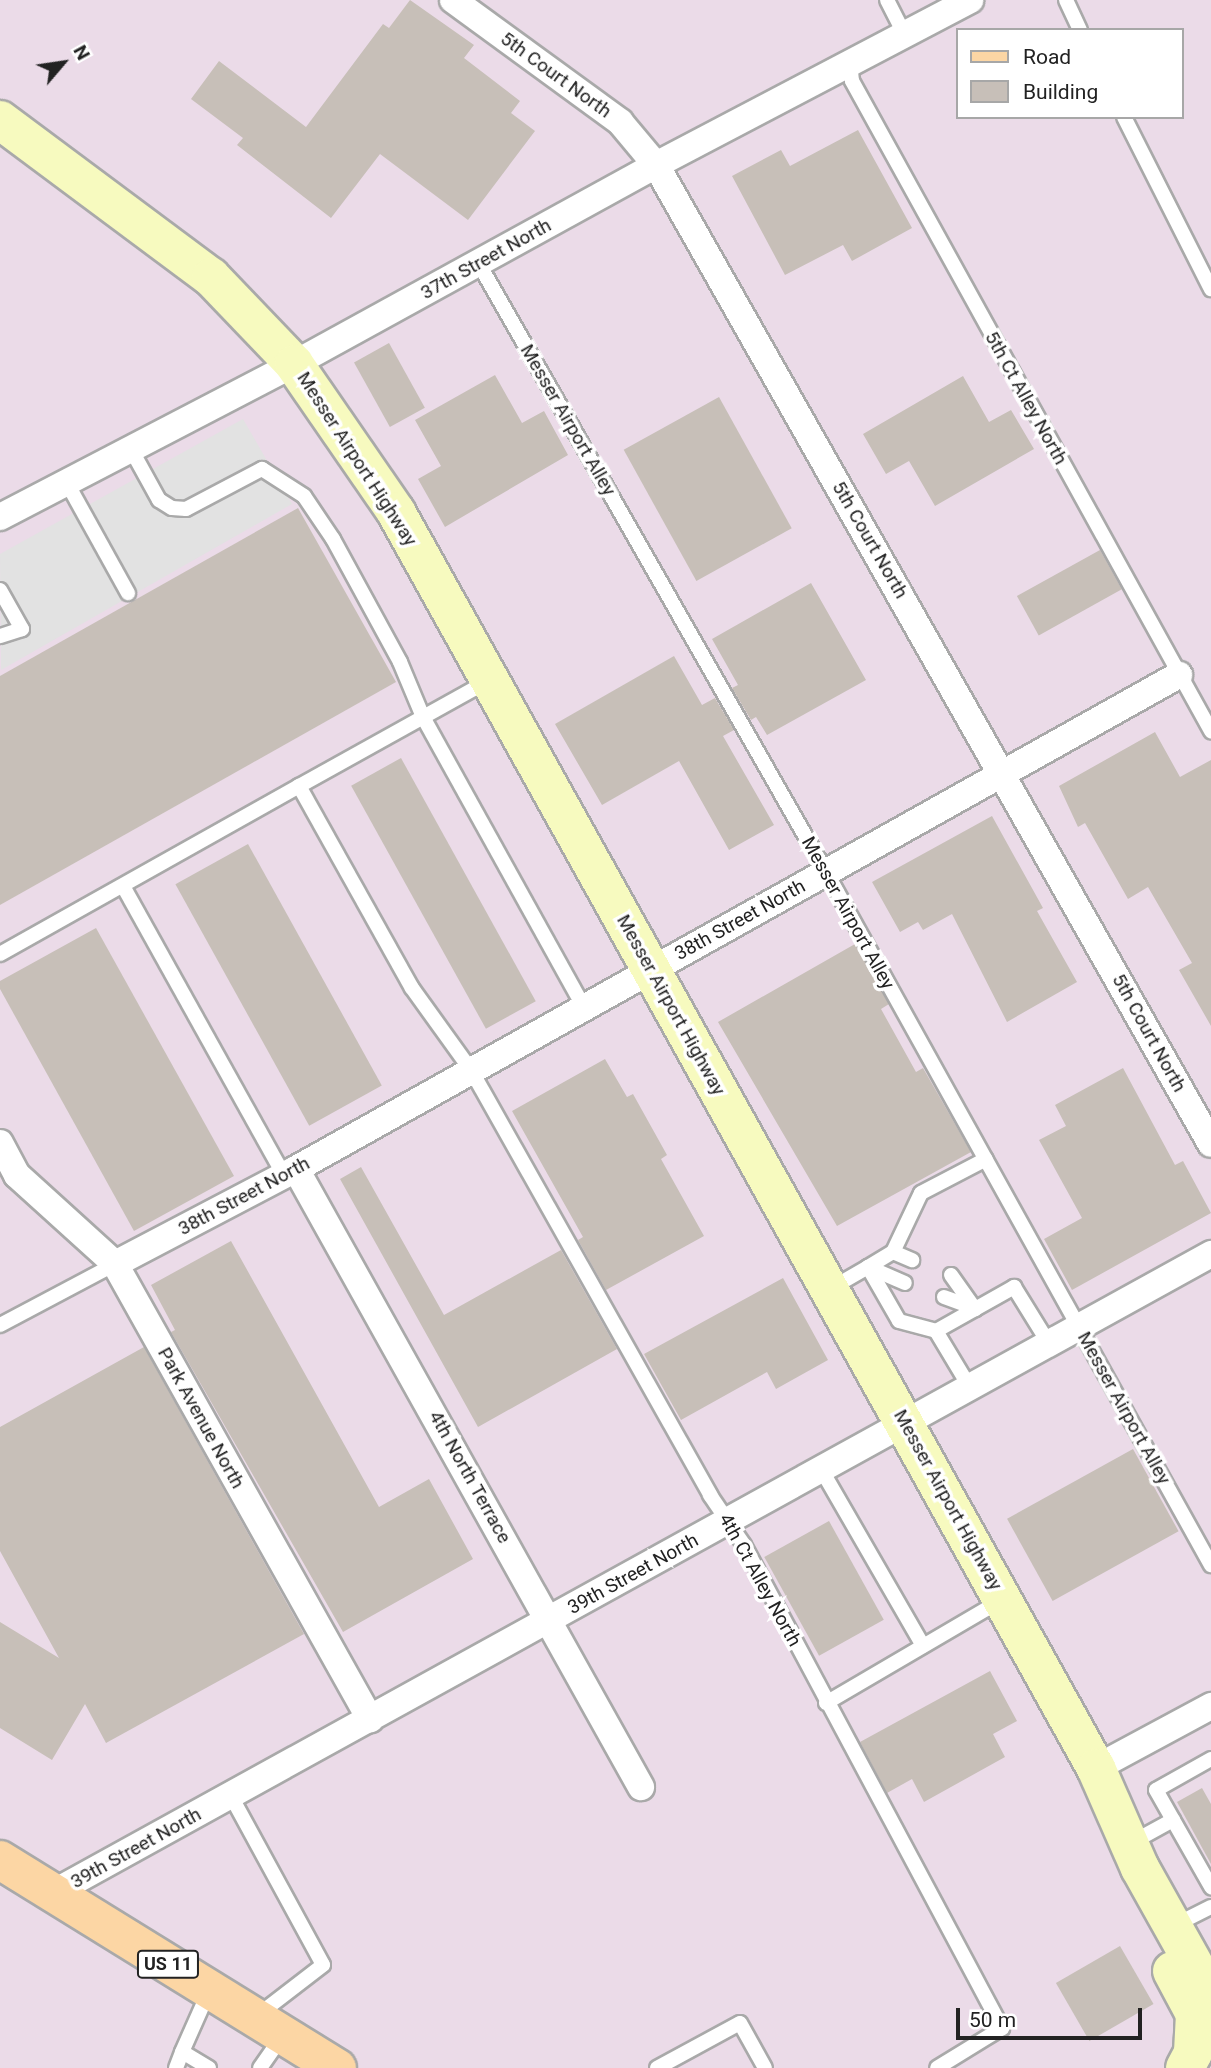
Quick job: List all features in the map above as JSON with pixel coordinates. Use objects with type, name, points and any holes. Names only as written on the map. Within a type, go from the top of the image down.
[{"type":"main road","name":"Messer Airport Highway","points":[[0,120],[211,276],[294,364],[396,512],[1096,1768],[1135,1856],[1187,1943],[1211,1995]]},
{"type":"main road","points":[[1135,1856],[1142,1914],[1195,2014],[1194,2053],[1185,2068]]},
{"type":"main road","name":"US 11","points":[[0,1860],[336,2068]]},
{"type":"street","name":"5th Court North","points":[[453,0],[620,122],[656,164],[1211,1144]]},
{"type":"street","name":"37th Street North","points":[[0,517],[132,451],[479,264],[656,164],[971,0]]},
{"type":"street","name":"38th Street North","points":[[115,1264],[290,1172],[1178,675]]},
{"type":"street","name":"Park Avenue North","points":[[0,1143],[17,1175],[115,1264],[370,1719]]},
{"type":"street","name":"4th North Terrace","points":[[290,1172],[550,1620],[641,1787]]},
{"type":"street","name":"39th Street North","points":[[53,1893],[1211,1254]]},
{"type":"street","points":[[1096,1768],[1211,1706]]},
{"type":"lane","points":[[887,0],[904,34]]},
{"type":"lane","points":[[1066,0],[1079,28]]},
{"type":"lane","name":"5th Ct Alley North","points":[[850,62],[852,81],[1211,731]]},
{"type":"lane","points":[[1125,119],[1211,289]]},
{"type":"lane","name":"Messer Airport Alley","points":[[479,264],[825,872],[1211,1565]]},
{"type":"lane","points":[[132,451],[159,500],[173,508],[186,509],[262,469],[304,496],[400,662],[423,716],[584,1007]]},
{"type":"lane","points":[[67,483],[128,593]]},
{"type":"lane","points":[[0,590],[22,629],[0,636]]},
{"type":"lane","points":[[0,954],[490,680]]},
{"type":"lane","name":"4th Ct Alley North","points":[[299,786],[412,988],[471,1070],[728,1521],[1002,2028],[937,2068]]},
{"type":"lane","points":[[123,886],[290,1172]]},
{"type":"lane","points":[[830,1289],[892,1252],[921,1193],[986,1159]]},
{"type":"lane","points":[[892,1252],[912,1260]]},
{"type":"lane","points":[[0,1325],[115,1264]]},
{"type":"lane","points":[[868,1267],[905,1283]]},
{"type":"lane","points":[[868,1267],[899,1321],[936,1331],[969,1386]]},
{"type":"lane","points":[[951,1275],[975,1309]]},
{"type":"lane","points":[[936,1331],[1014,1287],[1048,1342]]},
{"type":"lane","points":[[944,1297],[975,1309]]},
{"type":"lane","points":[[821,1469],[923,1646]]},
{"type":"lane","points":[[826,1703],[1003,1600]]},
{"type":"lane","points":[[1211,1759],[1156,1790],[1211,1887]]},
{"type":"lane","points":[[231,1796],[323,1965],[269,2026],[260,2068]]},
{"type":"lane","points":[[1135,1856],[1173,1819]]},
{"type":"lane","points":[[1187,1943],[1211,1908]]},
{"type":"lane","points":[[176,2068],[209,1989]]},
{"type":"lane","points":[[657,2068],[740,2023],[765,2068]]},
{"type":"lane","points":[[182,2052],[209,2068]]},
{"type":"shaded area","points":[[0,0],[1211,0],[1211,2068],[0,2068]]},
{"type":"shaded area","points":[[243,419],[292,504],[1,670],[0,554]]},
{"type":"building","points":[[410,0],[474,45],[464,58],[520,101],[511,113],[535,131],[468,220],[380,154],[331,218],[237,145],[243,138],[191,99],[219,61],[306,127],[383,24],[389,28]]},
{"type":"building","points":[[858,130],[912,228],[852,261],[843,245],[785,275],[732,176],[781,150],[790,166]]},
{"type":"building","points":[[389,343],[425,408],[390,427],[354,362]]},
{"type":"building","points":[[495,375],[522,423],[544,411],[568,455],[445,527],[418,479],[441,466],[415,420]]},
{"type":"building","points":[[963,376],[989,422],[1011,410],[1034,449],[935,506],[909,461],[886,474],[863,434]]},
{"type":"building","points":[[719,397],[792,528],[696,581],[624,450]]},
{"type":"building","points":[[298,508],[396,682],[0,905],[0,676]]},
{"type":"building","points":[[1100,550],[1122,589],[1039,635],[1017,596]]},
{"type":"building","points":[[811,583],[866,680],[767,735],[756,717],[751,720],[732,688],[738,685],[712,639]]},
{"type":"building","points":[[674,656],[702,705],[715,698],[734,730],[723,736],[774,825],[729,850],[679,761],[602,805],[555,724]]},
{"type":"building","points":[[1155,732],[1180,777],[1211,760],[1211,1026],[1179,970],[1192,963],[1148,887],[1128,899],[1085,823],[1078,827],[1059,786]]},
{"type":"building","points":[[401,758],[536,1001],[486,1029],[351,786]]},
{"type":"building","points":[[992,816],[1043,908],[1037,911],[1077,982],[1007,1022],[952,914],[923,930],[918,922],[900,932],[872,882]]},
{"type":"building","points":[[248,844],[382,1085],[309,1126],[175,884]]},
{"type":"building","points":[[96,928],[234,1176],[134,1231],[0,989],[0,981]]},
{"type":"building","points":[[855,944],[889,1004],[881,1009],[916,1072],[923,1068],[971,1152],[837,1226],[718,1022]]},
{"type":"building","points":[[605,1059],[627,1097],[633,1094],[667,1155],[661,1159],[704,1236],[606,1290],[578,1240],[583,1237],[512,1111]]},
{"type":"building","points":[[1123,1068],[1175,1165],[1183,1161],[1211,1213],[1072,1290],[1044,1239],[1082,1218],[1039,1140],[1066,1126],[1055,1105]]},
{"type":"building","points":[[361,1167],[444,1315],[561,1250],[617,1349],[478,1427],[340,1179]]},
{"type":"building","points":[[231,1241],[379,1507],[429,1479],[473,1559],[343,1632],[171,1332],[175,1330],[151,1285]]},
{"type":"building","points":[[783,1278],[828,1360],[776,1389],[767,1372],[681,1420],[644,1354]]},
{"type":"building","points":[[144,1347],[304,1634],[106,1743],[85,1704],[52,1760],[0,1728],[0,1622],[59,1658],[0,1551],[0,1427]]},
{"type":"building","points":[[1133,1449],[1179,1531],[1053,1601],[1007,1519]]},
{"type":"building","points":[[829,1521],[884,1620],[819,1656],[764,1557]]},
{"type":"building","points":[[990,1671],[1017,1721],[993,1734],[1005,1757],[924,1802],[912,1779],[887,1793],[860,1742]]},
{"type":"building","points":[[1202,1788],[1211,1804],[1211,1864],[1177,1802]]},
{"type":"building","points":[[1120,1946],[1154,2004],[1089,2041],[1056,1983]]}]
